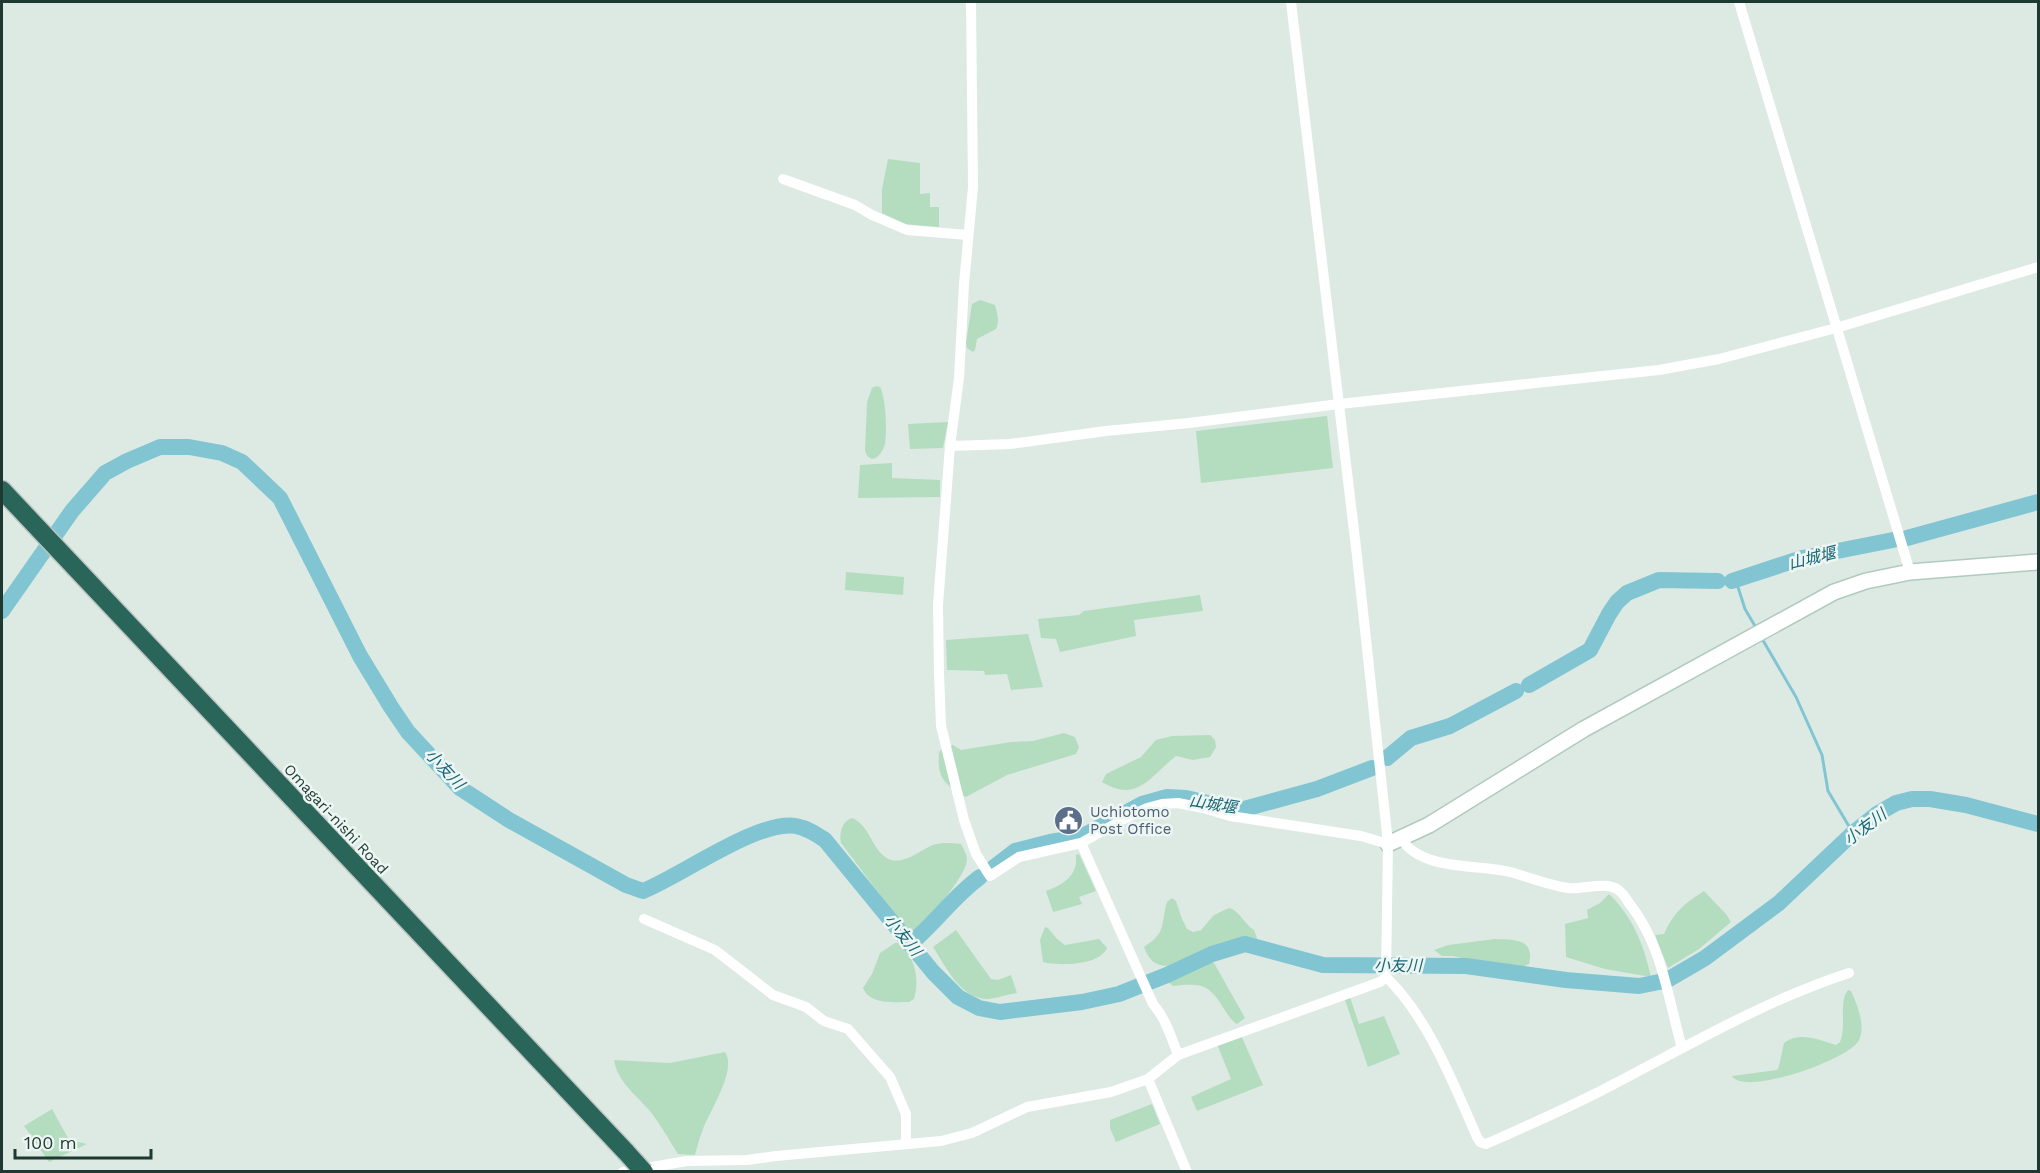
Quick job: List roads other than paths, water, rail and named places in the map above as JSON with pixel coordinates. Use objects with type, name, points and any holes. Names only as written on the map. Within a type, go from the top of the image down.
[{"type":"highway","name":"Omagari-nishi Road","points":[[6,495],[644,1172]]},
{"type":"street","points":[[971,2],[973,188],[959,378],[950,446],[938,605],[939,673],[941,726],[964,820],[976,854],[990,876],[1019,857],[1082,843],[1147,808],[1178,803],[1230,816],[1395,841],[1417,854],[1440,863],[1487,867],[1569,888],[1611,886],[1618,889],[1647,929],[1657,953],[1682,1048]]},
{"type":"street","points":[[623,1172],[687,1161],[747,1160],[940,1141],[972,1133],[1027,1107],[1111,1092],[1148,1079],[1178,1056],[1380,982],[1386,977],[1395,841],[1339,404],[1292,2]]},
{"type":"street","points":[[1739,2],[1910,572]]},
{"type":"street","points":[[783,179],[855,205],[908,230],[968,235]]},
{"type":"street","points":[[950,446],[1010,444],[1339,404],[1659,370],[1719,359],[1836,328],[2038,267]]},
{"type":"street","points":[[1395,841],[1429,825],[1584,729],[1834,592],[1866,581],[1910,572],[2038,562]]},
{"type":"street","points":[[1082,843],[1137,970],[1153,1004],[1161,1014],[1178,1056]]},
{"type":"street","points":[[644,919],[715,950],[773,995],[806,1007],[824,1021],[848,1029],[890,1077],[906,1114],[906,1143]]},
{"type":"street","points":[[1386,977],[1400,991],[1443,1059],[1477,1137],[1480,1142],[1486,1144],[1575,1105],[1750,1014],[1822,982],[1849,973]]},
{"type":"street","points":[[1148,1079],[1187,1172]]},
{"type":"waterway","name":"小友川","points":[[2,611],[72,511],[105,473],[160,447],[189,447],[222,453],[242,462],[280,498],[360,656],[391,707],[408,732],[460,788],[509,820],[626,885],[643,891],[720,850],[762,831],[780,826],[796,826],[808,830],[825,840],[933,972],[958,997],[979,1008],[1000,1012],[1082,1002],[1119,994],[1212,954],[1245,944],[1323,965],[1466,966],[1566,980],[1639,986],[1669,979],[1705,958],[1779,903],[1853,833],[1877,814],[1896,803],[1912,799],[1930,799],[1966,805],[2038,824]]},
{"type":"waterway","name":"山城堰","points":[[1907,538],[2038,502]]},
{"type":"waterway","name":"山城堰","points":[[1732,581],[1802,558],[1893,540]]},
{"type":"waterway","name":"山城堰","points":[[1529,685],[1590,650],[1609,614],[1627,593],[1659,580],[1718,581]]},
{"type":"waterway","points":[[1736,581],[1745,609],[1755,626]]},
{"type":"waterway","points":[[1761,637],[1796,697],[1822,755],[1828,791],[1853,833]]},
{"type":"waterway","name":"山城堰","points":[[1387,758],[1411,738],[1450,726],[1516,691]]},
{"type":"waterway","name":"山城堰","points":[[993,868],[1015,851],[1081,837],[1142,804],[1167,797],[1186,798],[1234,809],[1244,809],[1317,789],[1372,768]]},
{"type":"waterway","name":"山城堰","points":[[910,944],[980,877]]},
{"type":"place","name":"Uchiotomo Post Office","points":[[1069,821]]}]
